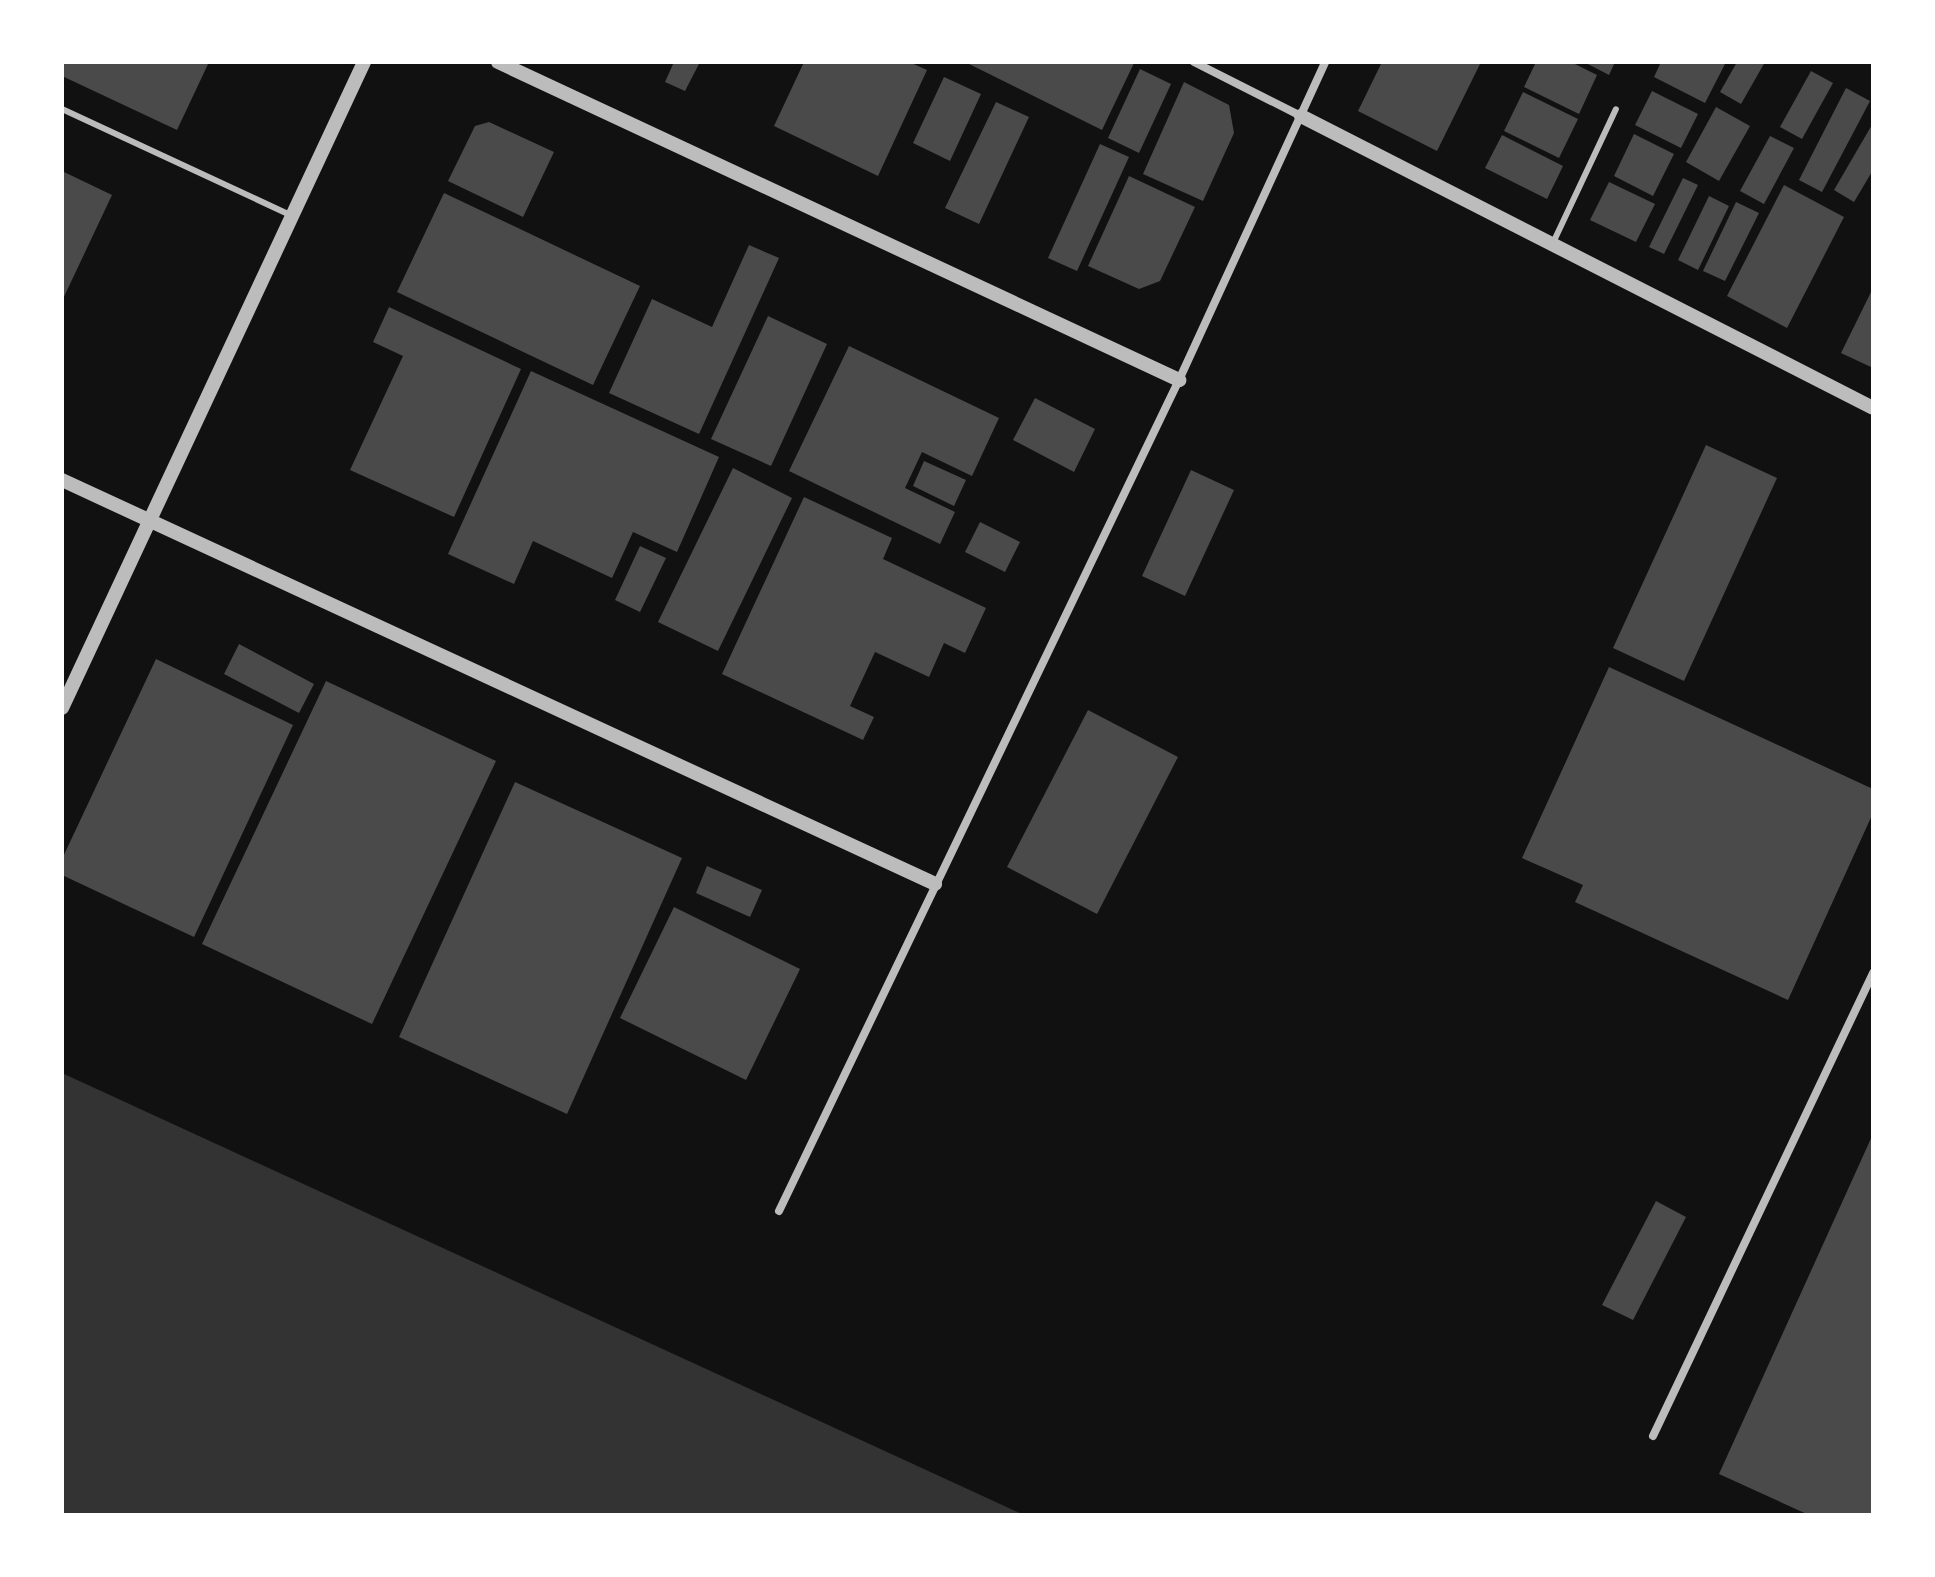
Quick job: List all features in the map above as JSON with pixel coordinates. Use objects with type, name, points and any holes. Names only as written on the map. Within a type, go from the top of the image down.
[{"type":"street","points":[[62,708],[146,520],[294,217],[364,62]]},
{"type":"street","points":[[498,62],[1179,380]]},
{"type":"street","points":[[1194,62],[1873,408]]},
{"type":"street","points":[[779,1211],[1179,380],[1325,62]]},
{"type":"street","points":[[62,480],[935,884]]},
{"type":"street","points":[[1653,1436],[1873,973]]},
{"type":"lane","points":[[62,109],[294,217]]},
{"type":"lane","points":[[1552,245],[1616,109]]},
{"type":"shaded area","points":[[62,1073],[1024,1515],[62,1515]]},
{"type":"building","points":[[62,62],[209,62],[177,130],[62,76]]},
{"type":"building","points":[[674,62],[700,62],[685,91],[665,82]]},
{"type":"building","points":[[804,62],[909,62],[927,70],[878,176],[774,126]]},
{"type":"building","points":[[965,62],[1131,62],[1134,63],[1102,130]]},
{"type":"building","points":[[1382,62],[1481,62],[1437,151],[1358,111]]},
{"type":"building","points":[[1536,62],[1571,62],[1597,75],[1579,114],[1524,87]]},
{"type":"building","points":[[1584,62],[1615,62],[1609,75]]},
{"type":"building","points":[[1661,62],[1726,62],[1705,103],[1654,77]]},
{"type":"building","points":[[1737,62],[1765,62],[1741,104],[1720,92]]},
{"type":"building","points":[[1140,69],[1171,84],[1139,153],[1108,138]]},
{"type":"building","points":[[1811,71],[1833,83],[1802,139],[1780,127]]},
{"type":"building","points":[[944,77],[981,94],[950,161],[913,143]]},
{"type":"building","points":[[1184,82],[1229,105],[1234,133],[1203,201],[1143,174]]},
{"type":"building","points":[[1846,88],[1870,101],[1822,192],[1799,180]]},
{"type":"building","points":[[1652,91],[1698,114],[1681,148],[1635,125]]},
{"type":"building","points":[[1523,92],[1578,119],[1559,158],[1504,131]]},
{"type":"building","points":[[996,102],[1029,117],[979,224],[945,208]]},
{"type":"building","points":[[1716,107],[1750,126],[1719,181],[1686,162]]},
{"type":"building","points":[[489,122],[554,152],[523,217],[448,181],[475,126]]},
{"type":"building","points":[[1873,123],[1873,170],[1854,202],[1834,190]]},
{"type":"building","points":[[1634,134],[1674,154],[1653,196],[1614,176]]},
{"type":"building","points":[[1502,135],[1563,166],[1547,199],[1485,168]]},
{"type":"building","points":[[1770,136],[1794,148],[1764,204],[1740,191]]},
{"type":"building","points":[[1100,144],[1129,157],[1077,271],[1048,258]]},
{"type":"building","points":[[62,171],[112,195],[62,301]]},
{"type":"building","points":[[1129,176],[1195,207],[1160,281],[1139,289],[1088,266]]},
{"type":"building","points":[[1683,178],[1698,185],[1664,254],[1649,247]]},
{"type":"building","points":[[1609,182],[1655,204],[1636,242],[1590,220]]},
{"type":"building","points":[[1784,185],[1844,217],[1787,328],[1727,296]]},
{"type":"building","points":[[444,193],[640,286],[593,385],[397,292]]},
{"type":"building","points":[[1709,196],[1729,206],[1698,270],[1678,260]]},
{"type":"building","points":[[1736,202],[1759,213],[1725,281],[1703,271]]},
{"type":"building","points":[[749,245],[779,258],[699,434],[609,393],[652,299],[712,327]]},
{"type":"building","points":[[1873,288],[1873,368],[1841,353]]},
{"type":"building","points":[[389,307],[521,369],[454,517],[350,470],[403,356],[373,342]]},
{"type":"building","points":[[768,316],[827,344],[771,466],[711,439]]},
{"type":"building","points":[[849,346],[999,418],[972,476],[922,452],[905,488],[955,512],[940,544],[789,471]]},
{"type":"building","points":[[531,371],[719,457],[677,552],[633,532],[612,578],[533,541],[514,584],[448,554]]},
{"type":"building","points":[[1035,398],[1095,429],[1074,472],[1013,440]]},
{"type":"building","points":[[1706,445],[1777,478],[1684,681],[1613,648]]},
{"type":"building","points":[[924,461],[966,480],[954,506],[913,486]]},
{"type":"building","points":[[733,468],[792,498],[718,651],[658,622]]},
{"type":"building","points":[[1191,470],[1234,490],[1185,596],[1142,576]]},
{"type":"building","points":[[804,497],[892,538],[883,559],[986,608],[965,653],[944,643],[929,677],[875,652],[850,706],[874,717],[863,740],[722,674]]},
{"type":"building","points":[[980,522],[1020,542],[1005,572],[965,552]]},
{"type":"building","points":[[640,546],[666,558],[640,612],[615,600]]},
{"type":"building","points":[[239,644],[314,684],[299,713],[224,674]]},
{"type":"building","points":[[156,659],[293,725],[194,937],[62,875],[62,859]]},
{"type":"building","points":[[1609,667],[1873,789],[1873,813],[1788,1000],[1575,902],[1583,885],[1522,858]]},
{"type":"building","points":[[326,681],[496,761],[372,1024],[202,944]]},
{"type":"building","points":[[1088,710],[1178,757],[1097,914],[1007,867]]},
{"type":"building","points":[[515,782],[682,858],[567,1114],[399,1037]]},
{"type":"building","points":[[707,866],[762,890],[750,917],[696,893]]},
{"type":"building","points":[[674,907],[800,969],[746,1080],[620,1018]]},
{"type":"building","points":[[1873,1134],[1873,1515],[1809,1515],[1719,1474]]},
{"type":"building","points":[[1656,1201],[1686,1217],[1633,1320],[1602,1305]]}]
